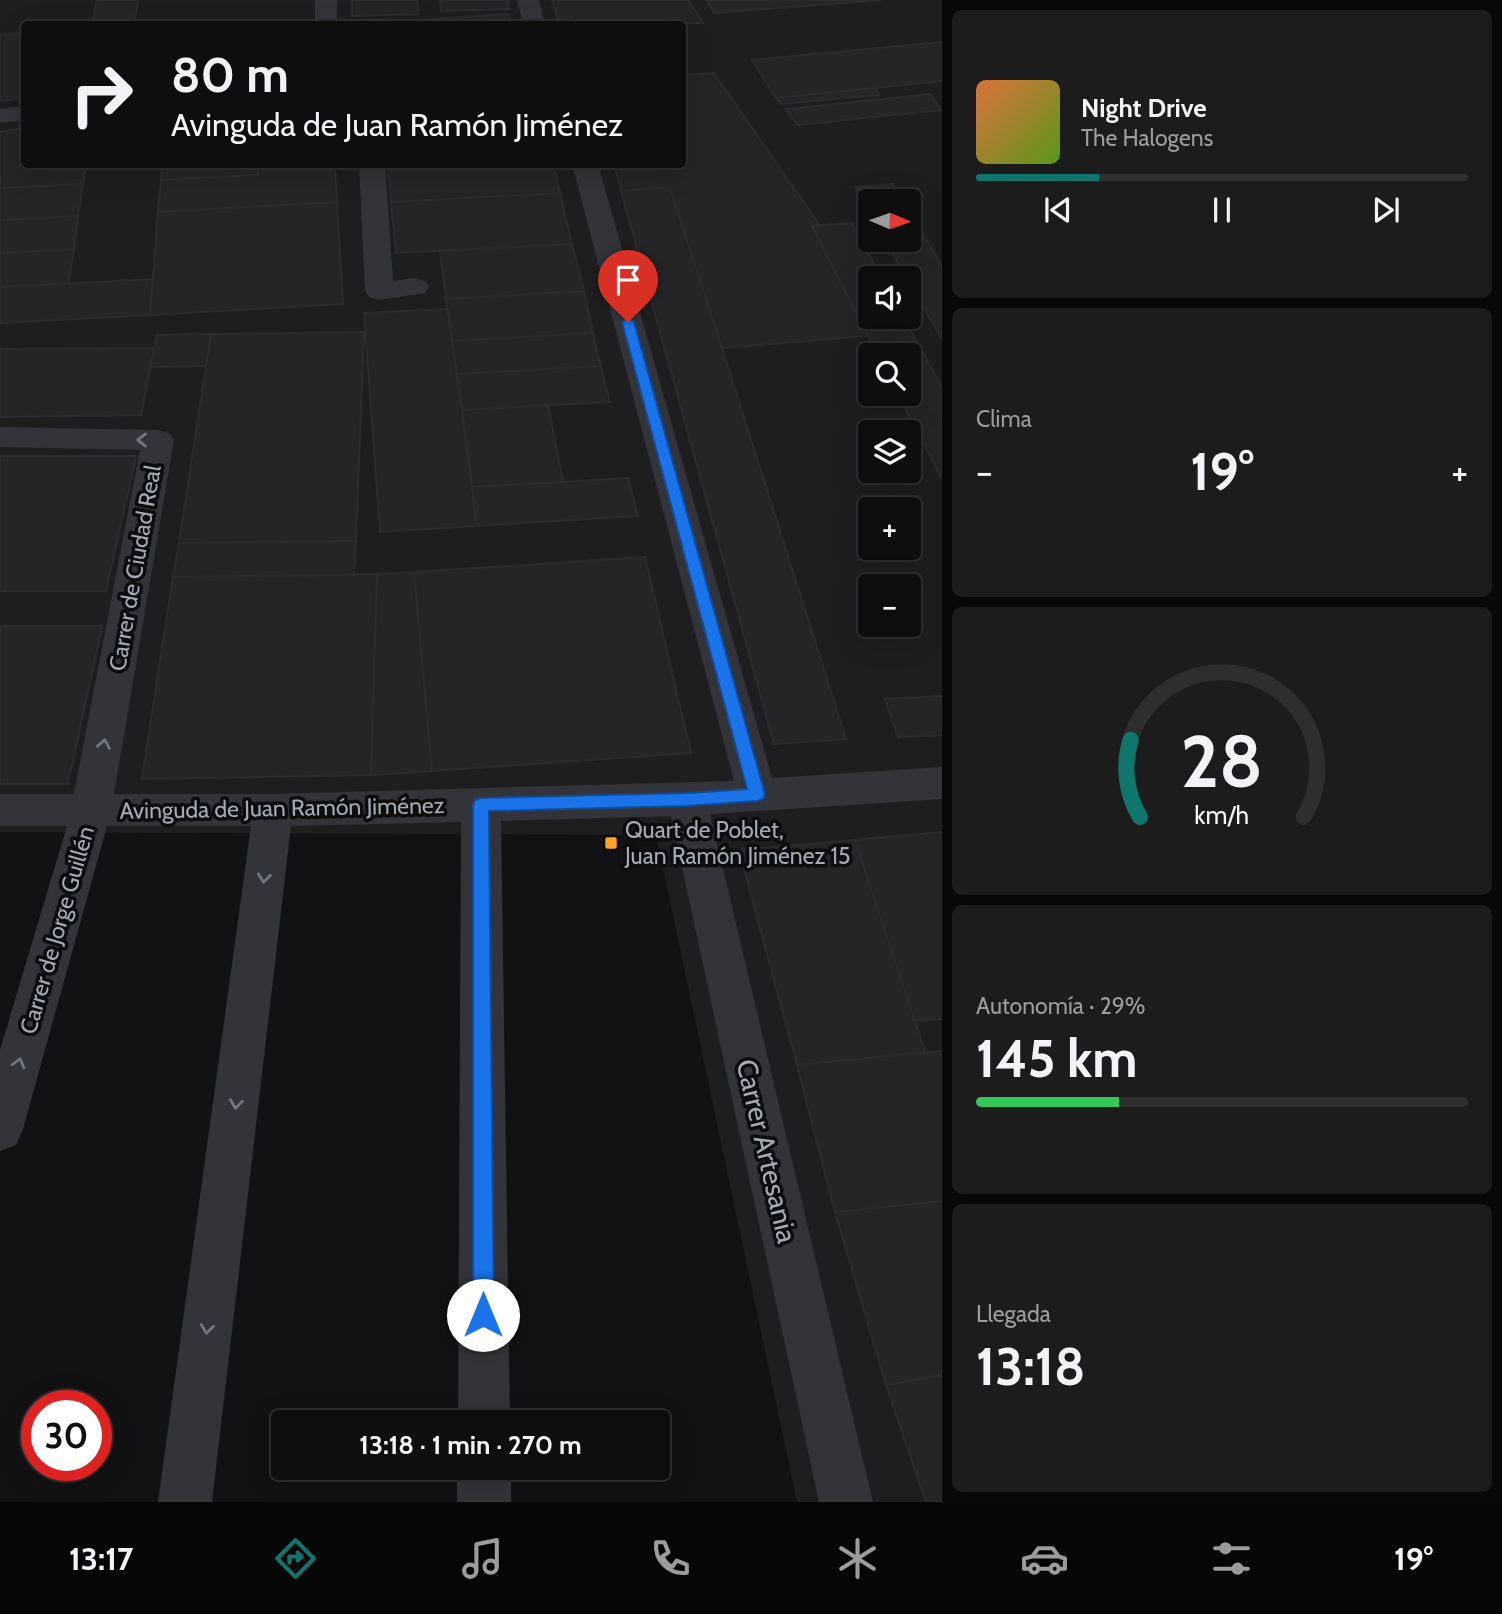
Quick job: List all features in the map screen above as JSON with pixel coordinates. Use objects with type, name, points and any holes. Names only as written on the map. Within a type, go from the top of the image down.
[{"type":"street","points":[[326,0],[326,21]]},
{"type":"street","points":[[528,0],[533,21]]},
{"type":"street","points":[[0,116],[21,113]]},
{"type":"street","points":[[372,168],[379,292],[415,287]]},
{"type":"street","points":[[586,168],[757,794]]},
{"type":"street","name":"Carrer de Ciudad Real","points":[[0,437],[158,440],[92,811]]},
{"type":"street","name":"Avinguda de Juan Ramón Jiménez","points":[[0,810],[273,810],[687,800],[942,783]]},
{"type":"street","name":"Carrer Artesania","points":[[687,800],[846,1502]]},
{"type":"street","points":[[481,805],[484,1410]]},
{"type":"street","points":[[185,1502],[273,810]]},
{"type":"street","name":"Carrer de Jorge Guillén","points":[[0,1129],[92,811]]},
{"type":"street","points":[[484,1480],[484,1502]]},
{"type":"shaded area","points":[[0,0],[942,0],[942,1502],[797,1502],[656,835],[0,832]]},
{"type":"building","points":[[97,0],[138,0],[134,21],[93,21]]},
{"type":"building","points":[[352,0],[417,0],[418,14],[352,16]]},
{"type":"building","points":[[440,0],[508,0],[510,9],[441,11]]},
{"type":"building","points":[[552,0],[688,0],[703,23],[574,21],[572,17],[557,18]]},
{"type":"building","points":[[706,0],[881,0],[714,13]]},
{"type":"building","points":[[507,14],[510,21],[397,21]]},
{"type":"building","points":[[21,33],[21,98],[0,101],[0,34]]},
{"type":"building","points":[[942,42],[942,81],[776,98],[752,60]]},
{"type":"building","points":[[714,73],[820,226],[812,226],[858,316],[858,329],[864,329],[868,336],[722,348],[670,188],[621,191],[615,168],[686,168],[686,75]]},
{"type":"building","points":[[874,88],[879,95],[781,104],[776,98]]},
{"type":"building","points":[[930,94],[942,110],[797,125],[786,109]]},
{"type":"building","points":[[21,128],[21,168],[85,168],[83,184],[0,188],[0,132]]},
{"type":"building","points":[[162,168],[258,168],[258,175],[161,180]]},
{"type":"building","points":[[258,168],[335,168],[337,202],[158,212],[161,180],[258,175]]},
{"type":"building","points":[[388,168],[554,168],[560,193],[391,202]]},
{"type":"building","points":[[83,184],[78,216],[0,220],[0,188]]},
{"type":"building","points":[[893,184],[896,189],[858,189],[858,192],[855,187]]},
{"type":"building","points":[[670,188],[846,739],[774,744],[621,191]]},
{"type":"building","points":[[560,193],[572,244],[396,253],[391,202]]},
{"type":"building","points":[[337,202],[343,304],[150,315],[158,212]]},
{"type":"building","points":[[78,216],[74,249],[0,253],[0,220]]},
{"type":"building","points":[[852,223],[858,234],[858,252],[868,252],[875,266],[858,266],[858,316],[812,226]]},
{"type":"building","points":[[921,231],[942,266],[942,340],[921,303],[921,266],[900,266],[892,252],[921,252]]},
{"type":"building","points":[[572,244],[584,291],[446,299],[440,251]]},
{"type":"building","points":[[74,249],[68,284],[0,287],[0,253]]},
{"type":"building","points":[[153,279],[150,315],[0,323],[0,287]]},
{"type":"building","points":[[584,291],[593,333],[452,341],[446,299]]},
{"type":"building","points":[[448,309],[477,526],[380,532],[364,313]]},
{"type":"building","points":[[865,329],[910,329],[917,343],[872,343]]},
{"type":"building","points":[[364,332],[356,541],[179,543],[211,334]]},
{"type":"building","points":[[593,333],[601,366],[457,374],[452,341]]},
{"type":"building","points":[[211,334],[206,366],[150,367],[157,335]]},
{"type":"building","points":[[154,348],[141,415],[0,417],[0,349]]},
{"type":"building","points":[[921,349],[942,387],[942,479],[921,438],[921,420],[911,420],[904,406],[921,406]]},
{"type":"building","points":[[601,366],[610,402],[462,410],[457,374]]},
{"type":"building","points":[[548,405],[563,482],[472,487],[462,410]]},
{"type":"building","points":[[0,456],[136,456],[106,591],[0,591]]},
{"type":"building","points":[[628,478],[638,516],[477,526],[472,487]]},
{"type":"building","points":[[356,541],[354,575],[173,577],[179,543]]},
{"type":"building","points":[[645,557],[691,753],[432,771],[414,572]]},
{"type":"building","points":[[414,572],[432,771],[371,775],[377,574]]},
{"type":"building","points":[[377,574],[371,775],[142,779],[173,577]]},
{"type":"building","points":[[0,626],[102,626],[68,784],[0,784]]},
{"type":"building","points":[[942,696],[942,735],[898,737],[885,699]]},
{"type":"building","points":[[942,832],[942,1019],[915,1021],[855,840]]},
{"type":"building","points":[[855,840],[925,1052],[797,1065],[739,850]]},
{"type":"building","points":[[942,1051],[942,1201],[835,1212],[797,1065]]},
{"type":"building","points":[[942,1201],[942,1375],[886,1385],[835,1212]]},
{"type":"building","points":[[942,1375],[942,1502],[926,1502],[886,1385]]},
{"type":"place","name":"Quart de Poblet, Juan Ramón Jiménez 15","points":[[611,843]]},
{"type":"route","points":[[483,1315],[481,805],[687,800],[757,794],[628,322]]}]
